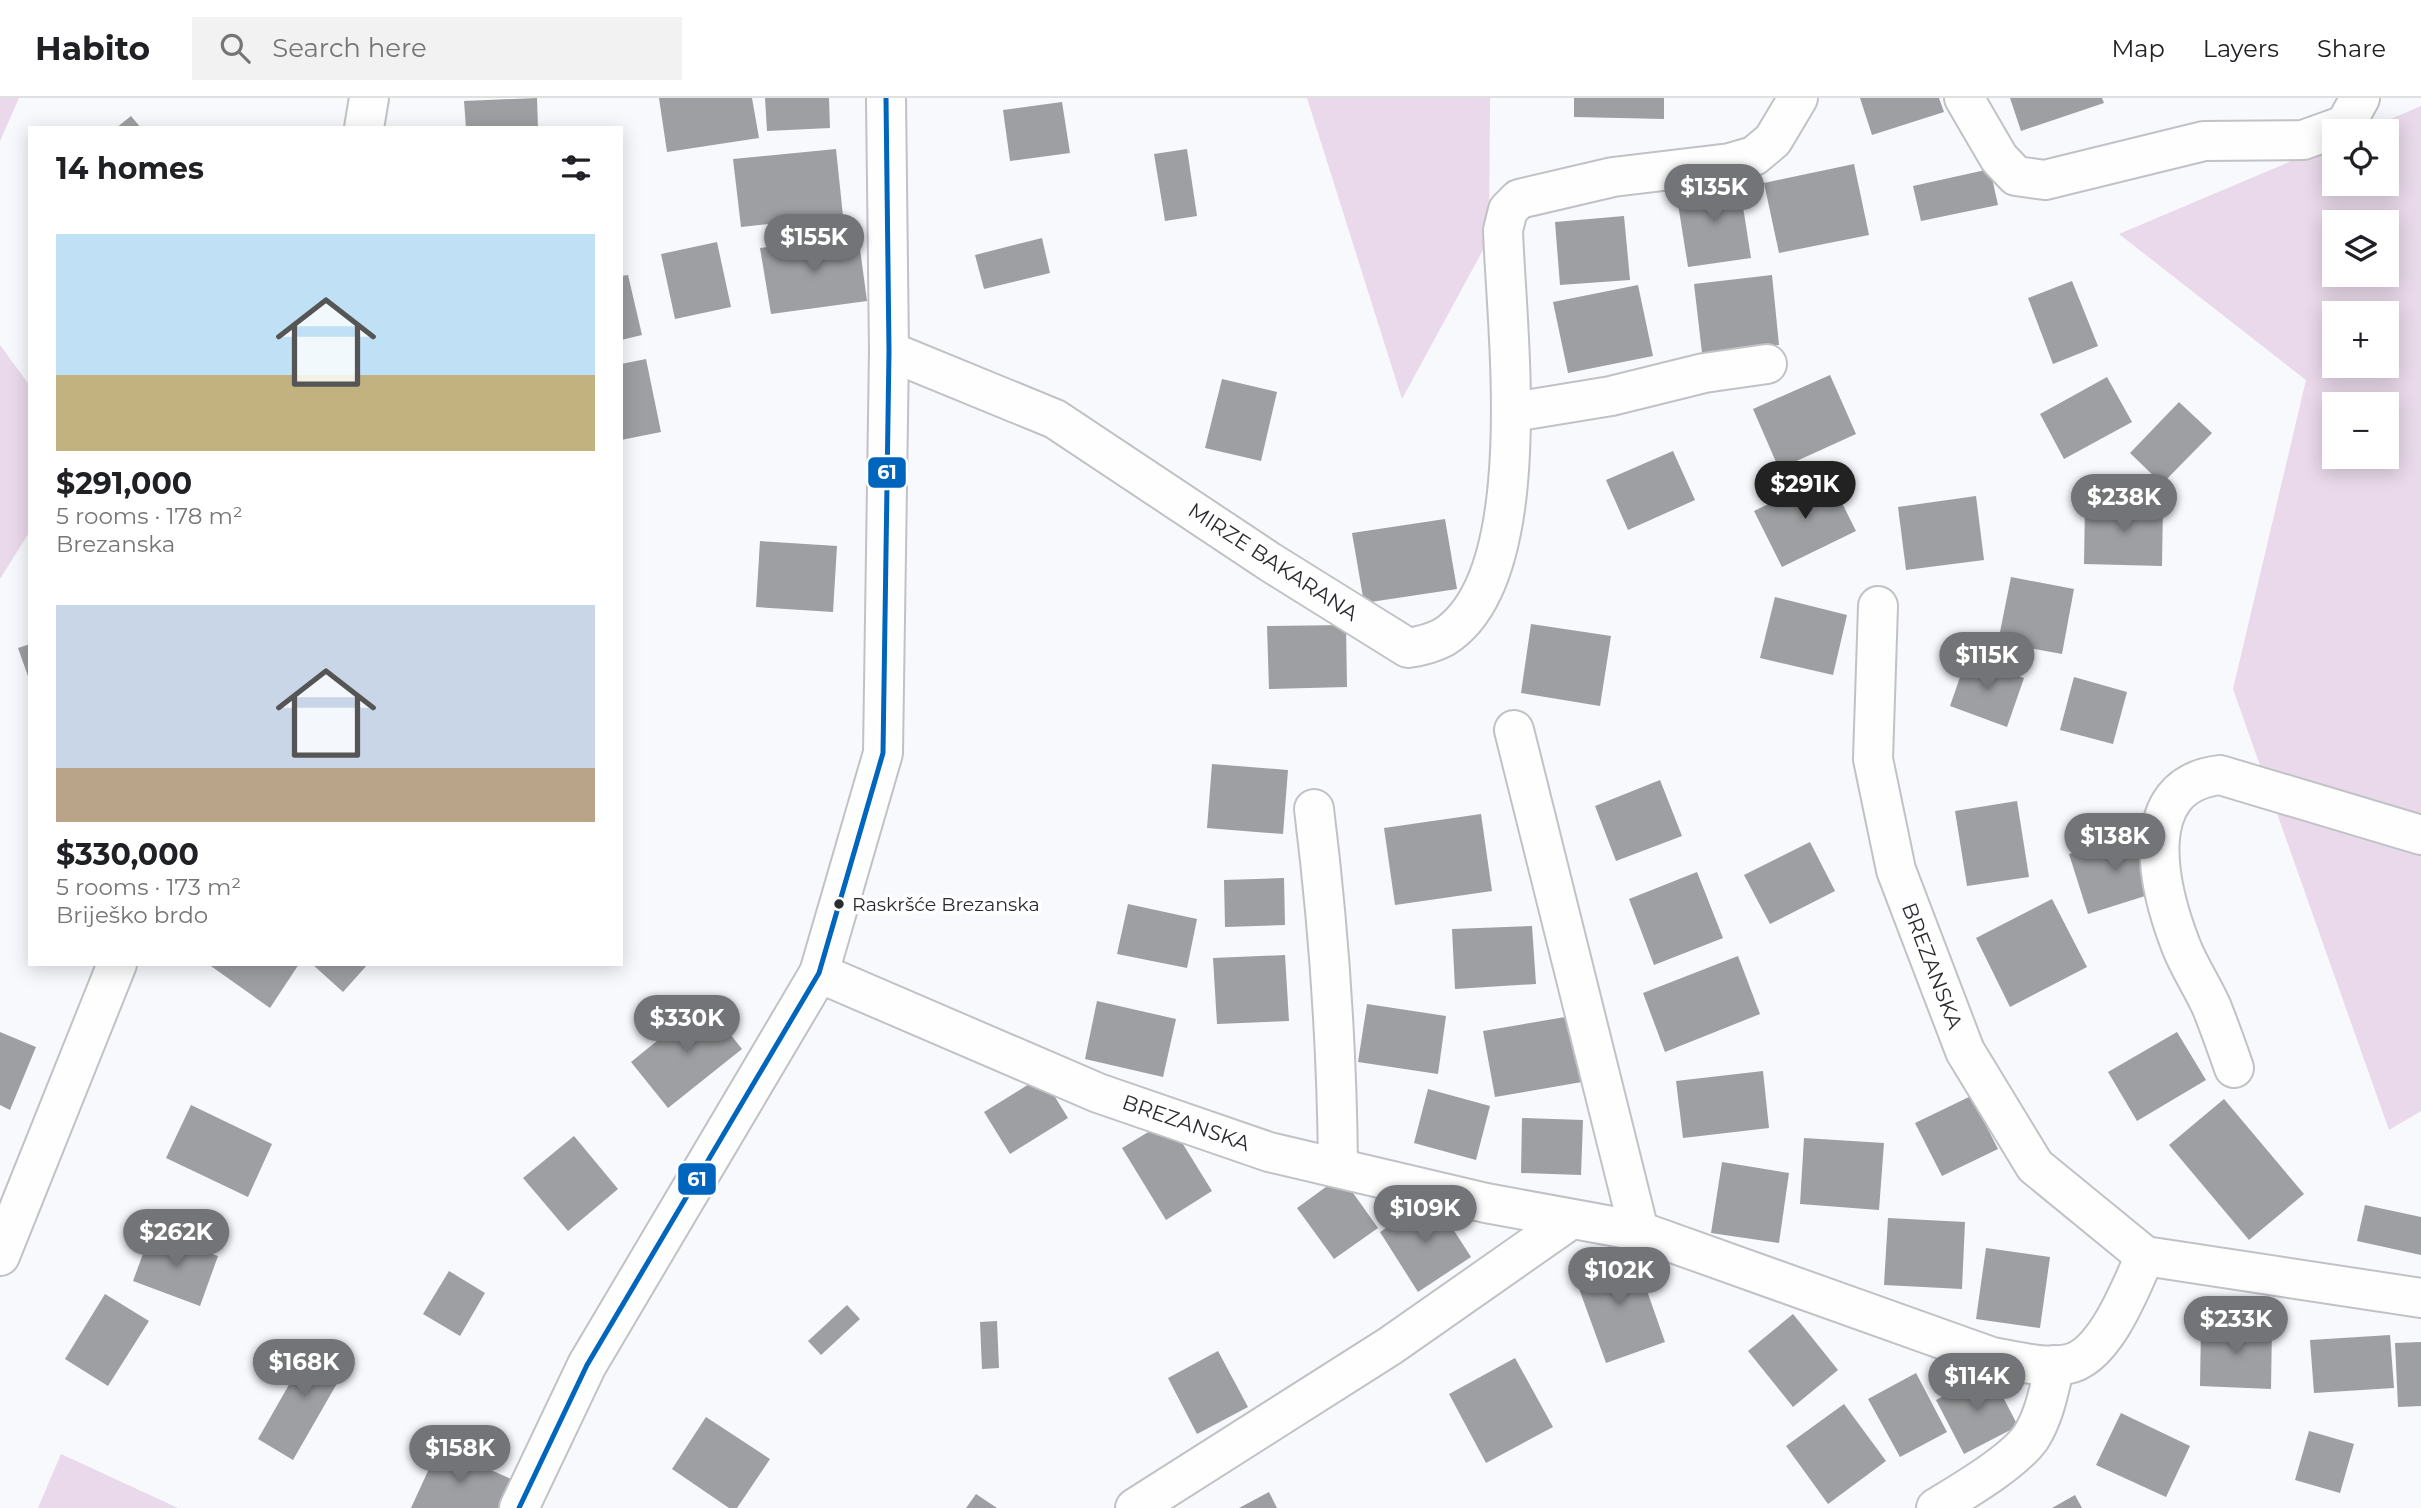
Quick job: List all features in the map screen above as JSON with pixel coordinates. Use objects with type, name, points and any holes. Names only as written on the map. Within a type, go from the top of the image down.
[{"type":"street","points":[[364,126],[369,98]]},
{"type":"street","points":[[519,1508],[587,1365],[819,973],[883,753],[889,351],[886,98]]},
{"type":"street","name":"MIRZE BAKARANA","points":[[889,351],[1055,419],[1270,562],[1408,648],[1445,636],[1474,605],[1495,560],[1504,512],[1513,412],[1503,230],[1508,210],[1519,199],[1614,177],[1730,163],[1754,156],[1773,140],[1798,98]]},
{"type":"street","points":[[1965,98],[1999,158],[2016,176],[2045,180],[2204,141],[2304,140],[2345,125],[2360,98]]},
{"type":"street","points":[[1513,412],[1611,396],[1703,373],[1767,364]]},
{"type":"street","name":"BREZANSKA","points":[[819,973],[1098,1093],[1269,1152],[1570,1220],[1639,1231],[1992,1357],[2038,1366],[2070,1364],[2096,1347],[2121,1310],[2145,1256],[2035,1166],[1965,1051],[1896,870],[1873,759],[1878,606]]},
{"type":"street","points":[[1514,730],[1639,1231]]},
{"type":"street","points":[[2234,1068],[2211,1006],[2181,946],[2162,878],[2159,828],[2170,803],[2185,786],[2201,777],[2220,775],[2421,835]]},
{"type":"street","points":[[1314,809],[1324,889],[1336,1045],[1338,1168]]},
{"type":"street","points":[[0,1256],[13,1180],[116,966]]},
{"type":"street","points":[[1135,1508],[1390,1346],[1570,1220]]},
{"type":"street","points":[[2145,1256],[2421,1298]]},
{"type":"street","points":[[1936,1508],[1996,1468],[2030,1439],[2044,1410],[2054,1365]]},
{"type":"shaded area","points":[[0,98],[19,98],[0,141]]},
{"type":"shaded area","points":[[1307,98],[1490,98],[1489,239],[1402,399]]},
{"type":"shaded area","points":[[2421,106],[2421,1111],[2389,1130],[2233,689],[2306,380],[2119,234],[2322,148],[2322,196],[2399,196],[2399,119],[2390,119]]},
{"type":"shaded area","points":[[0,345],[28,383],[28,534],[0,579]]},
{"type":"shaded area","points":[[61,1454],[178,1508],[38,1508]]},
{"type":"building","points":[[537,98],[538,126],[466,126],[464,101]]},
{"type":"building","points":[[659,98],[752,98],[759,138],[667,152]]},
{"type":"building","points":[[765,98],[829,98],[830,128],[767,131]]},
{"type":"building","points":[[1574,98],[1664,98],[1664,119],[1574,117]]},
{"type":"building","points":[[1860,98],[1939,98],[1944,112],[1872,135]]},
{"type":"building","points":[[2010,98],[2102,98],[2104,103],[2021,131]]},
{"type":"building","points":[[1062,102],[1070,153],[1010,161],[1003,110]]},
{"type":"building","points":[[131,116],[139,126],[118,126]]},
{"type":"building","points":[[836,149],[843,216],[741,227],[733,159]]},
{"type":"building","points":[[1187,149],[1197,216],[1165,221],[1154,154]]},
{"type":"building","points":[[1854,164],[1869,235],[1779,253],[1764,183]]},
{"type":"building","points":[[1990,169],[1998,205],[1921,221],[1913,186]]},
{"type":"building","points":[[1739,181],[1751,258],[1688,267],[1676,191]]},
{"type":"building","points":[[1624,216],[1630,280],[1560,285],[1555,222]]},
{"type":"building","points":[[858,234],[867,301],[771,314],[760,248]]},
{"type":"building","points":[[1042,238],[1050,273],[984,289],[975,255]]},
{"type":"building","points":[[717,242],[731,307],[675,319],[661,254]]},
{"type":"building","points":[[628,275],[642,335],[623,340],[623,276]]},
{"type":"building","points":[[1772,275],[1779,345],[1702,353],[1694,284]]},
{"type":"building","points":[[2072,281],[2098,346],[2053,364],[2028,298]]},
{"type":"building","points":[[1638,285],[1653,356],[1568,373],[1553,302]]},
{"type":"building","points":[[646,359],[661,432],[623,440],[623,364]]},
{"type":"building","points":[[1830,375],[1856,434],[1779,469],[1753,409]]},
{"type":"building","points":[[2107,377],[2132,422],[2064,459],[2040,414]]},
{"type":"building","points":[[1222,379],[1277,392],[1261,461],[1205,448]]},
{"type":"building","points":[[2179,402],[2212,433],[2162,484],[2130,453]]},
{"type":"building","points":[[1673,451],[1695,500],[1628,530],[1606,480]]},
{"type":"building","points":[[1828,475],[1856,531],[1782,567],[1754,511]]},
{"type":"building","points":[[1976,496],[1984,560],[1906,570],[1898,507]]},
{"type":"building","points":[[2085,503],[2163,505],[2162,566],[2084,564]]},
{"type":"building","points":[[1445,519],[1457,589],[1364,603],[1352,533]]},
{"type":"building","points":[[760,541],[837,546],[833,612],[756,607]]},
{"type":"building","points":[[2011,577],[2074,589],[2062,654],[1998,642]]},
{"type":"building","points":[[1775,597],[1847,615],[1833,675],[1760,658]]},
{"type":"building","points":[[1531,624],[1611,636],[1600,706],[1521,693]]},
{"type":"building","points":[[1346,625],[1347,687],[1269,689],[1267,626]]},
{"type":"building","points":[[28,645],[28,676],[18,648]]},
{"type":"building","points":[[1967,657],[2024,678],[2007,727],[1950,706]]},
{"type":"building","points":[[2074,677],[2127,692],[2113,744],[2060,730]]},
{"type":"building","points":[[1212,764],[1288,770],[1283,834],[1207,828]]},
{"type":"building","points":[[1660,780],[1682,836],[1616,861],[1595,806]]},
{"type":"building","points":[[2017,801],[2029,877],[1967,886],[1955,811]]},
{"type":"building","points":[[1481,814],[1492,891],[1395,905],[1384,828]]},
{"type":"building","points":[[2143,832],[2161,891],[2088,914],[2069,854]]},
{"type":"building","points":[[1810,842],[1835,891],[1770,924],[1744,875]]},
{"type":"building","points":[[1697,872],[1723,938],[1654,965],[1629,899]]},
{"type":"building","points":[[1284,878],[1285,925],[1225,927],[1224,880]]},
{"type":"building","points":[[2052,899],[2087,967],[2010,1007],[1976,938]]},
{"type":"building","points":[[1128,904],[1197,919],[1187,968],[1117,954]]},
{"type":"building","points":[[1532,926],[1536,984],[1455,989],[1452,929]]},
{"type":"building","points":[[1285,955],[1289,1021],[1217,1024],[1213,958]]},
{"type":"building","points":[[1738,956],[1760,1014],[1665,1052],[1643,993]]},
{"type":"building","points":[[211,966],[298,966],[270,1008]]},
{"type":"building","points":[[314,966],[366,966],[343,992]]},
{"type":"building","points":[[1097,1001],[1176,1019],[1163,1077],[1085,1059]]},
{"type":"building","points":[[705,1002],[742,1049],[668,1108],[631,1062]]},
{"type":"building","points":[[1367,1004],[1446,1016],[1438,1074],[1358,1062]]},
{"type":"building","points":[[1571,1016],[1582,1082],[1495,1097],[1483,1031]]},
{"type":"building","points":[[0,1032],[36,1047],[10,1110],[0,1105]]},
{"type":"building","points":[[2177,1032],[2206,1080],[2137,1121],[2108,1072]]},
{"type":"building","points":[[1763,1071],[1769,1128],[1683,1138],[1676,1081]]},
{"type":"building","points":[[1042,1076],[1068,1118],[1010,1154],[984,1112]]},
{"type":"building","points":[[1428,1089],[1490,1106],[1476,1160],[1414,1143]]},
{"type":"building","points":[[1971,1096],[1998,1149],[1942,1176],[1915,1123]]},
{"type":"building","points":[[2224,1099],[2304,1194],[2249,1240],[2169,1145]]},
{"type":"building","points":[[191,1105],[272,1144],[248,1197],[166,1158]]},
{"type":"building","points":[[1522,1118],[1583,1120],[1581,1175],[1521,1173]]},
{"type":"building","points":[[1168,1120],[1212,1191],[1166,1220],[1122,1148]]},
{"type":"building","points":[[574,1136],[618,1189],[568,1231],[523,1178]]},
{"type":"building","points":[[1804,1138],[1884,1143],[1879,1210],[1800,1204]]},
{"type":"building","points":[[1722,1162],[1789,1173],[1779,1243],[1711,1233]]},
{"type":"building","points":[[1341,1176],[1378,1228],[1334,1259],[1297,1208]]},
{"type":"building","points":[[1433,1198],[1471,1257],[1418,1292],[1380,1232]]},
{"type":"building","points":[[2365,1205],[2421,1217],[2421,1255],[2357,1241]]},
{"type":"building","points":[[1888,1218],[1965,1222],[1962,1289],[1884,1285]]},
{"type":"building","points":[[151,1232],[218,1256],[200,1306],[133,1281]]},
{"type":"building","points":[[1986,1248],[2050,1257],[2040,1328],[1976,1319]]},
{"type":"building","points":[[1633,1251],[1665,1342],[1606,1363],[1573,1272]]},
{"type":"building","points":[[449,1271],[485,1293],[460,1336],[423,1314]]},
{"type":"building","points":[[105,1294],[149,1321],[108,1386],[65,1359]]},
{"type":"building","points":[[847,1305],[860,1319],[821,1355],[808,1341]]},
{"type":"building","points":[[1793,1314],[1838,1370],[1793,1407],[1748,1351]]},
{"type":"building","points":[[997,1321],[999,1368],[982,1369],[980,1322]]},
{"type":"building","points":[[2201,1324],[2272,1326],[2271,1389],[2200,1386]]},
{"type":"building","points":[[2390,1335],[2394,1388],[2314,1393],[2310,1340]]},
{"type":"building","points":[[315,1339],[351,1359],[293,1460],[258,1439]]},
{"type":"building","points":[[2421,1342],[2421,1406],[2398,1407],[2395,1343]]},
{"type":"building","points":[[1218,1351],[1248,1407],[1197,1434],[1168,1378]]},
{"type":"building","points":[[1515,1358],[1553,1427],[1486,1463],[1449,1394]]},
{"type":"building","points":[[1990,1372],[2018,1426],[1964,1454],[1936,1400]]},
{"type":"building","points":[[1916,1373],[1947,1432],[1900,1457],[1868,1399]]},
{"type":"building","points":[[1844,1404],[1886,1461],[1828,1504],[1786,1446]]},
{"type":"building","points":[[2121,1413],[2190,1446],[2166,1497],[2096,1465]]},
{"type":"building","points":[[706,1417],[770,1459],[737,1508],[729,1508],[672,1469]]},
{"type":"building","points":[[2309,1431],[2354,1444],[2340,1493],[2295,1480]]},
{"type":"building","points":[[439,1447],[511,1479],[498,1508],[411,1508]]},
{"type":"building","points":[[1269,1492],[1277,1508],[1239,1508]]},
{"type":"building","points":[[976,1494],[997,1508],[966,1508]]},
{"type":"building","points":[[2075,1495],[2082,1508],[2052,1508]]},
{"type":"transit line","name":"61","points":[[519,1508],[587,1365],[819,973],[883,753],[889,351],[886,98]]},
{"type":"place","name":"Raskršće Brezanska","points":[[839,904]]}]
